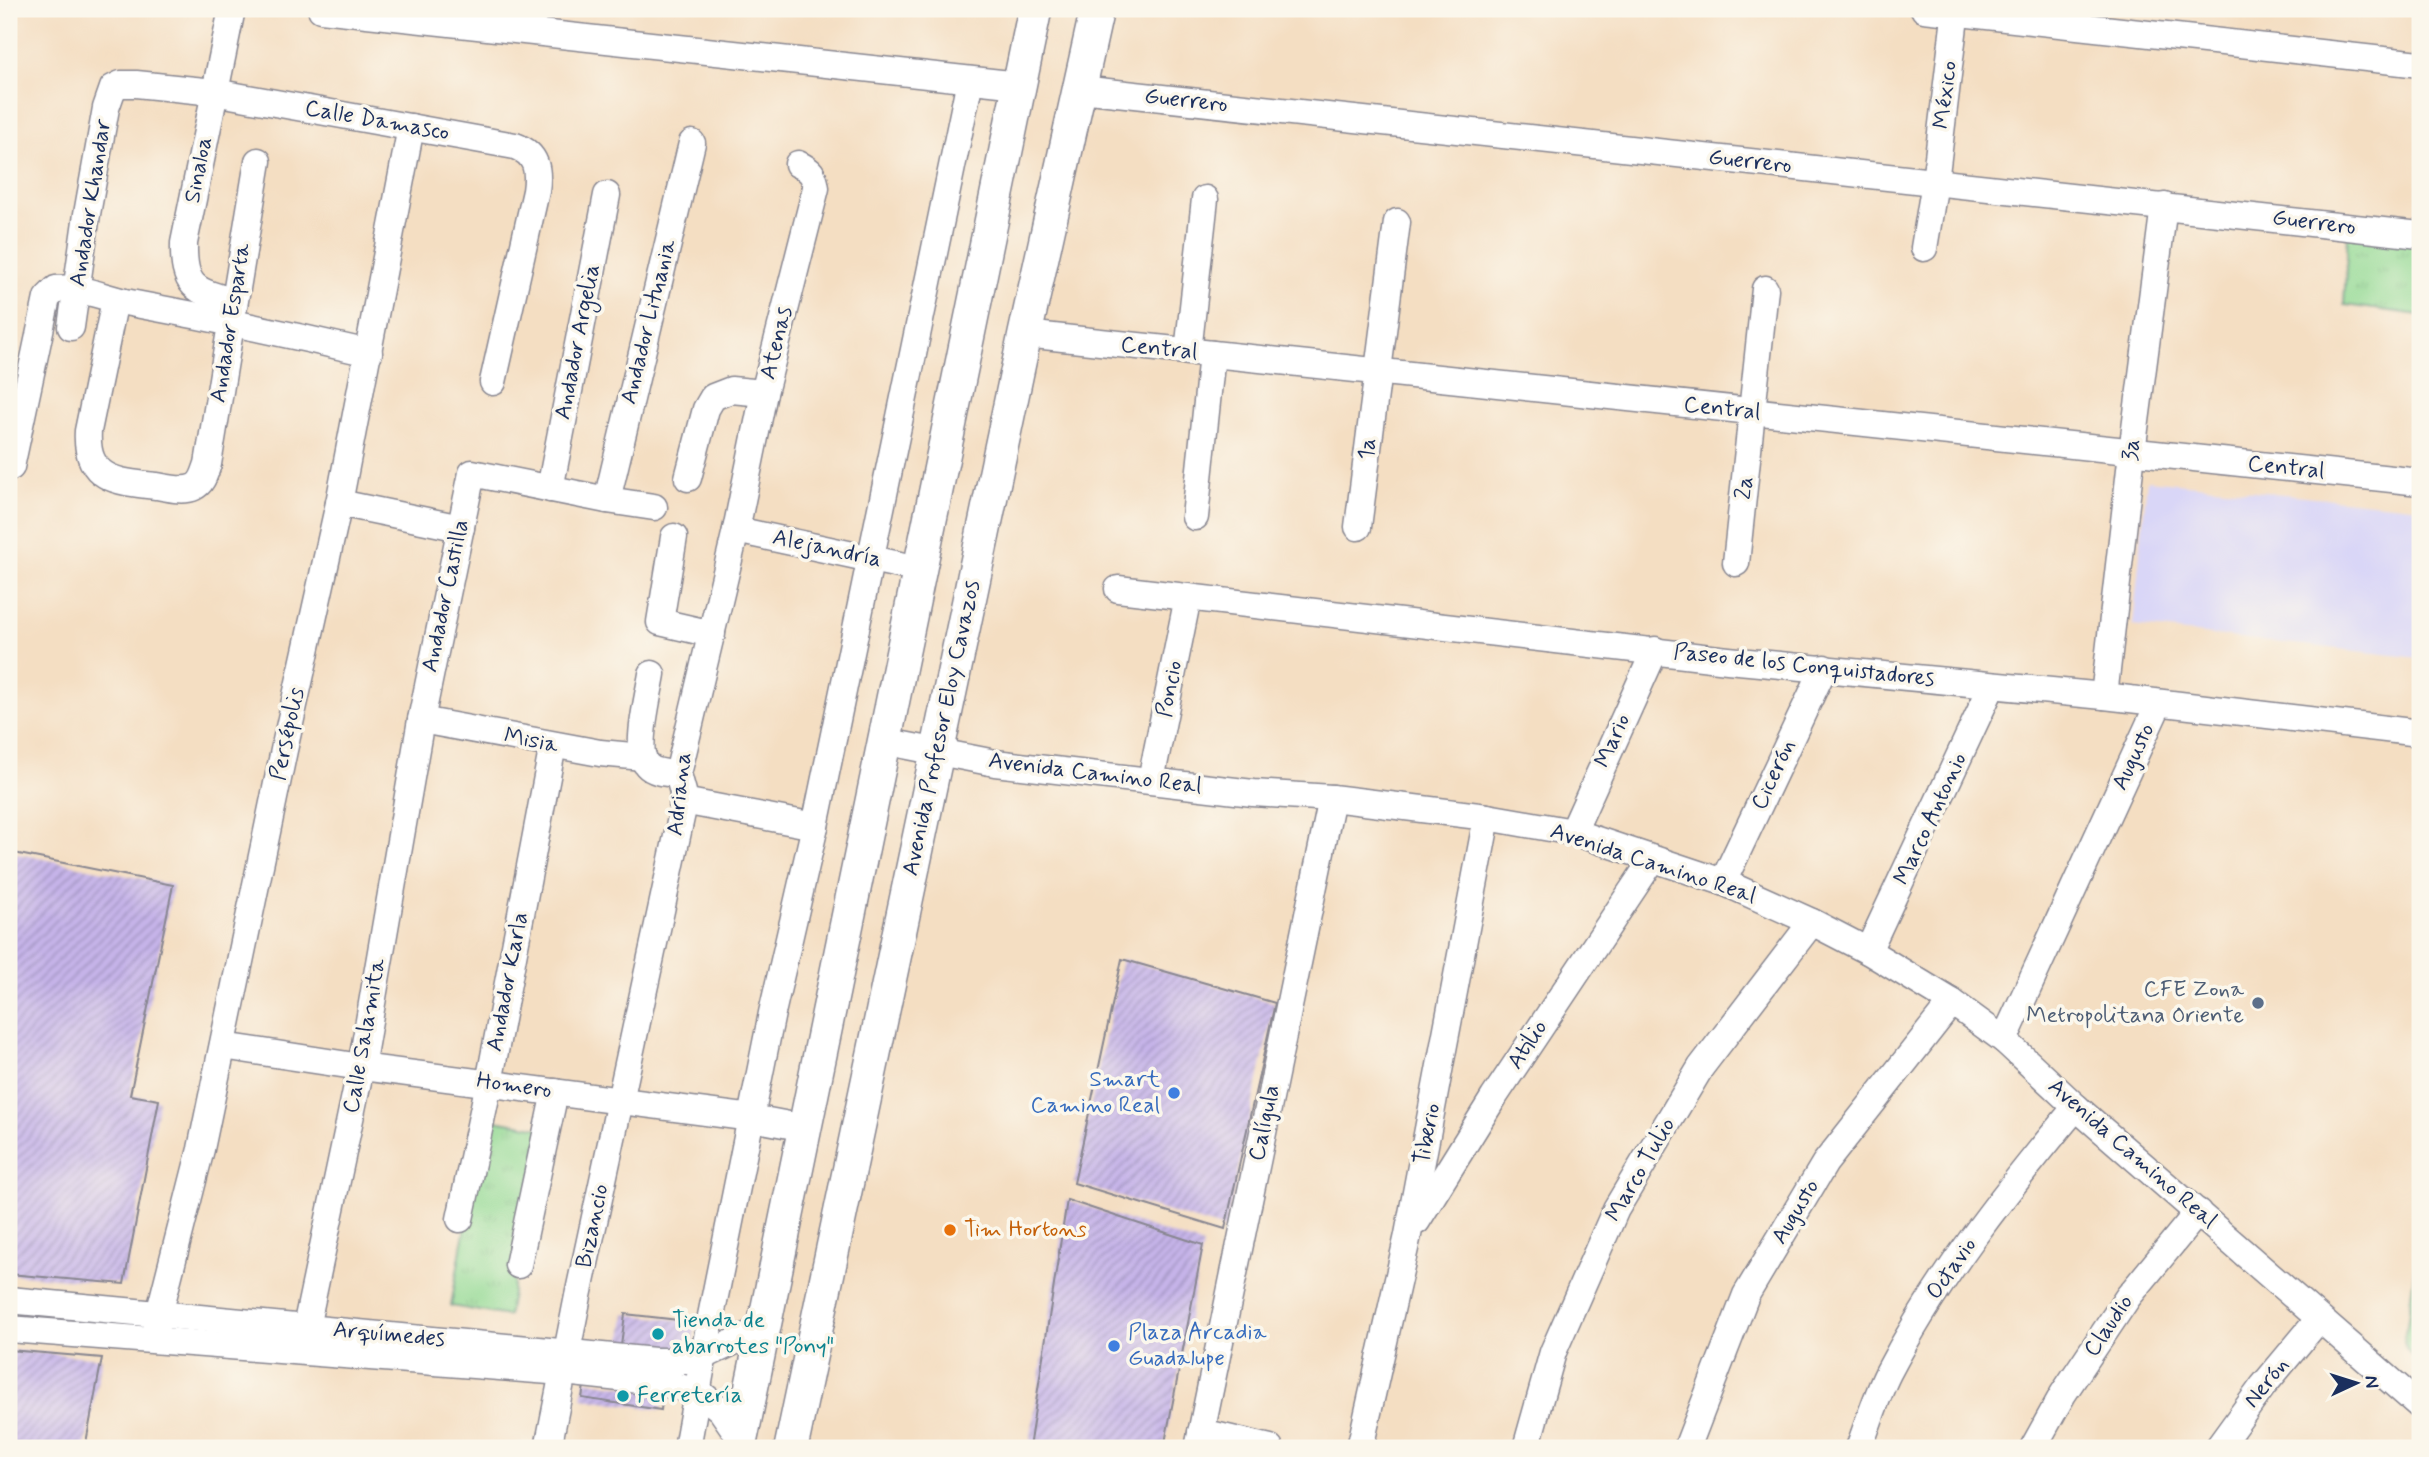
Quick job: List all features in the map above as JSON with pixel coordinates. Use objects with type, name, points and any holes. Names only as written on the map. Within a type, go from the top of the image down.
[{"type":"main road","points":[[740,1443],[1035,9]]},
{"type":"main road","name":"Avenida Profesor Eloy Cavazos","points":[[791,1448],[936,752],[1097,9]]},
{"type":"street","name":"Sinaloa","points":[[232,9],[184,243],[184,260],[190,283],[233,311]]},
{"type":"street","points":[[321,9],[1019,85]]},
{"type":"street","points":[[1924,9],[1956,10],[2420,64]]},
{"type":"street","name":"México","points":[[1924,248],[1935,182],[1956,10]]},
{"type":"street","points":[[687,1448],[784,959],[970,80]]},
{"type":"street","name":"Calle Damasco","points":[[121,84],[214,92],[515,146],[529,153],[535,160],[537,169],[536,191],[493,382]]},
{"type":"street","name":"Andador Khandar","points":[[71,327],[106,108],[113,88],[121,84]]},
{"type":"street","name":"Guerrero","points":[[1080,89],[2420,235]]},
{"type":"street","name":"Persépolis","points":[[156,1326],[201,1149],[284,750],[340,503],[411,127]]},
{"type":"street","name":"Andador Lituania","points":[[607,500],[692,143]]},
{"type":"street","name":"Andador Esparta","points":[[200,483],[208,464],[258,161]]},
{"type":"street","name":"Atenas","points":[[736,530],[764,393],[816,188],[815,177],[810,169],[798,164]]},
{"type":"street","name":"Andador Argelia","points":[[550,489],[607,195]]},
{"type":"street","points":[[1195,517],[1205,199]]},
{"type":"street","name":"3a","points":[[2104,696],[2164,206]]},
{"type":"street","name":"1a","points":[[1358,527],[1397,222]]},
{"type":"street","points":[[10,467],[47,298],[57,289],[76,289],[115,300],[233,311],[369,353]]},
{"type":"street","name":"2a","points":[[1736,563],[1754,413],[1765,289]]},
{"type":"street","name":"Andador Khandar","points":[[115,300],[88,431],[87,447],[92,462],[100,473],[112,480],[188,489],[200,483]]},
{"type":"street","name":"Central","points":[[1025,334],[2420,482]]},
{"type":"street","points":[[688,478],[706,409],[713,397],[731,390],[764,393]]},
{"type":"street","name":"Andador Castilla","points":[[421,720],[472,473],[550,489]]},
{"type":"street","points":[[550,489],[654,507]]},
{"type":"street","points":[[340,503],[461,528]]},
{"type":"street","name":"Alejandría","points":[[736,530],[918,569]]},
{"type":"street","name":"Adriana","points":[[620,1100],[683,801],[678,774],[736,530]]},
{"type":"street","points":[[674,537],[660,622],[712,634]]},
{"type":"street","name":"Paseo de los Conquistadores","points":[[1118,589],[2420,733]]},
{"type":"street","name":"Poncio","points":[[1151,780],[1188,597]]},
{"type":"street","name":"Mario","points":[[1573,832],[1655,650]]},
{"type":"street","name":"Cicerón","points":[[1723,882],[1824,668]]},
{"type":"street","points":[[652,674],[643,733],[643,757],[645,763],[655,771],[678,774]]},
{"type":"street","name":"Marco Antonio","points":[[1868,951],[1992,686]]},
{"type":"street","name":"Augusto","points":[[2004,1040],[2159,703]]},
{"type":"street","name":"Misia","points":[[421,720],[553,746],[643,757]]},
{"type":"street","name":"Calle Salamita","points":[[303,1339],[361,1067],[421,720]]},
{"type":"street","name":"Avenida Camino Real","points":[[883,741],[995,762],[1253,793],[1332,798],[1487,817],[1573,832],[1723,882],[1868,951],[1952,1002],[2004,1040],[2076,1107],[2319,1319],[2417,1396]]},
{"type":"street","name":"Andador Karla","points":[[460,1219],[489,1083],[553,746]]},
{"type":"street","name":"Calígula","points":[[1200,1440],[1332,798]]},
{"type":"street","points":[[683,801],[814,826]]},
{"type":"street","name":"Tiberio","points":[[1360,1448],[1408,1235],[1487,817]]},
{"type":"street","name":"Atilio","points":[[1408,1235],[1494,1097],[1653,859]]},
{"type":"street","name":"Marco Tulio","points":[[1526,1448],[1553,1352],[1616,1209],[1701,1067],[1811,922]]},
{"type":"street","name":"Augusto","points":[[1687,1448],[1746,1295],[1825,1163],[1952,1002]]},
{"type":"street","name":"Homero","points":[[222,1046],[752,1118],[805,1128]]},
{"type":"street","points":[[518,1265],[555,1092]]},
{"type":"street","name":"Bizancio","points":[[548,1448],[620,1100]]},
{"type":"street","name":"Octavio","points":[[1859,1448],[1886,1376],[1929,1300],[2011,1186],[2076,1107]]},
{"type":"street","name":"Claudio","points":[[2033,1448],[2063,1394],[2127,1297],[2198,1212]]},
{"type":"street","name":"Arquímedes","points":[[9,1300],[156,1326],[565,1362],[674,1362],[704,1356],[764,1328]]},
{"type":"street","name":"Nerón","points":[[2218,1448],[2263,1386],[2319,1319]]},
{"type":"street","name":"Arquímedes","points":[[9,1329],[156,1326]]},
{"type":"street","name":"Arquímedes","points":[[565,1362],[699,1392],[721,1410],[740,1443]]},
{"type":"street","points":[[1200,1440],[1270,1448]]},
{"type":"shaded area","points":[[2147,480],[2420,508],[2420,658],[2133,626]]},
{"type":"green space","points":[[2348,235],[2420,244],[2420,315],[2344,305]]},
{"type":"green space","points":[[484,1118],[541,1128],[508,1316],[451,1306]]},
{"type":"green space","points":[[2420,1230],[2420,1359],[2417,1360],[2406,1349],[2404,1341]]},
{"type":"building","points":[[9,852],[173,885],[130,1095],[159,1100],[124,1284],[9,1274]]},
{"type":"building","name":"Smart Camino Real","points":[[1122,959],[1275,1003],[1225,1229],[1074,1183]]},
{"type":"building","name":"Plaza Arcadia Guadalupe","points":[[1067,1200],[1203,1245],[1164,1448],[1029,1448]]},
{"type":"building","name":"Tienda de abarrotes \"Pony\"","points":[[625,1314],[696,1322],[691,1355],[621,1346]]},
{"type":"building","points":[[9,1350],[102,1358],[85,1448],[9,1448]]},
{"type":"building","name":"Ferretería","points":[[585,1380],[663,1393],[661,1410],[582,1398]]},
{"type":"place","name":"CFE Zona Metropolitana Oriente","points":[[2258,1003]]},
{"type":"place","name":"Smart Camino Real","points":[[1174,1093]]},
{"type":"place","name":"Tim Hortons","points":[[950,1230]]},
{"type":"place","name":"Tienda de abarrotes \"Pony\"","points":[[658,1334]]},
{"type":"place","name":"Plaza Arcadia Guadalupe","points":[[1114,1346]]},
{"type":"place","name":"Ferretería","points":[[623,1396]]}]
